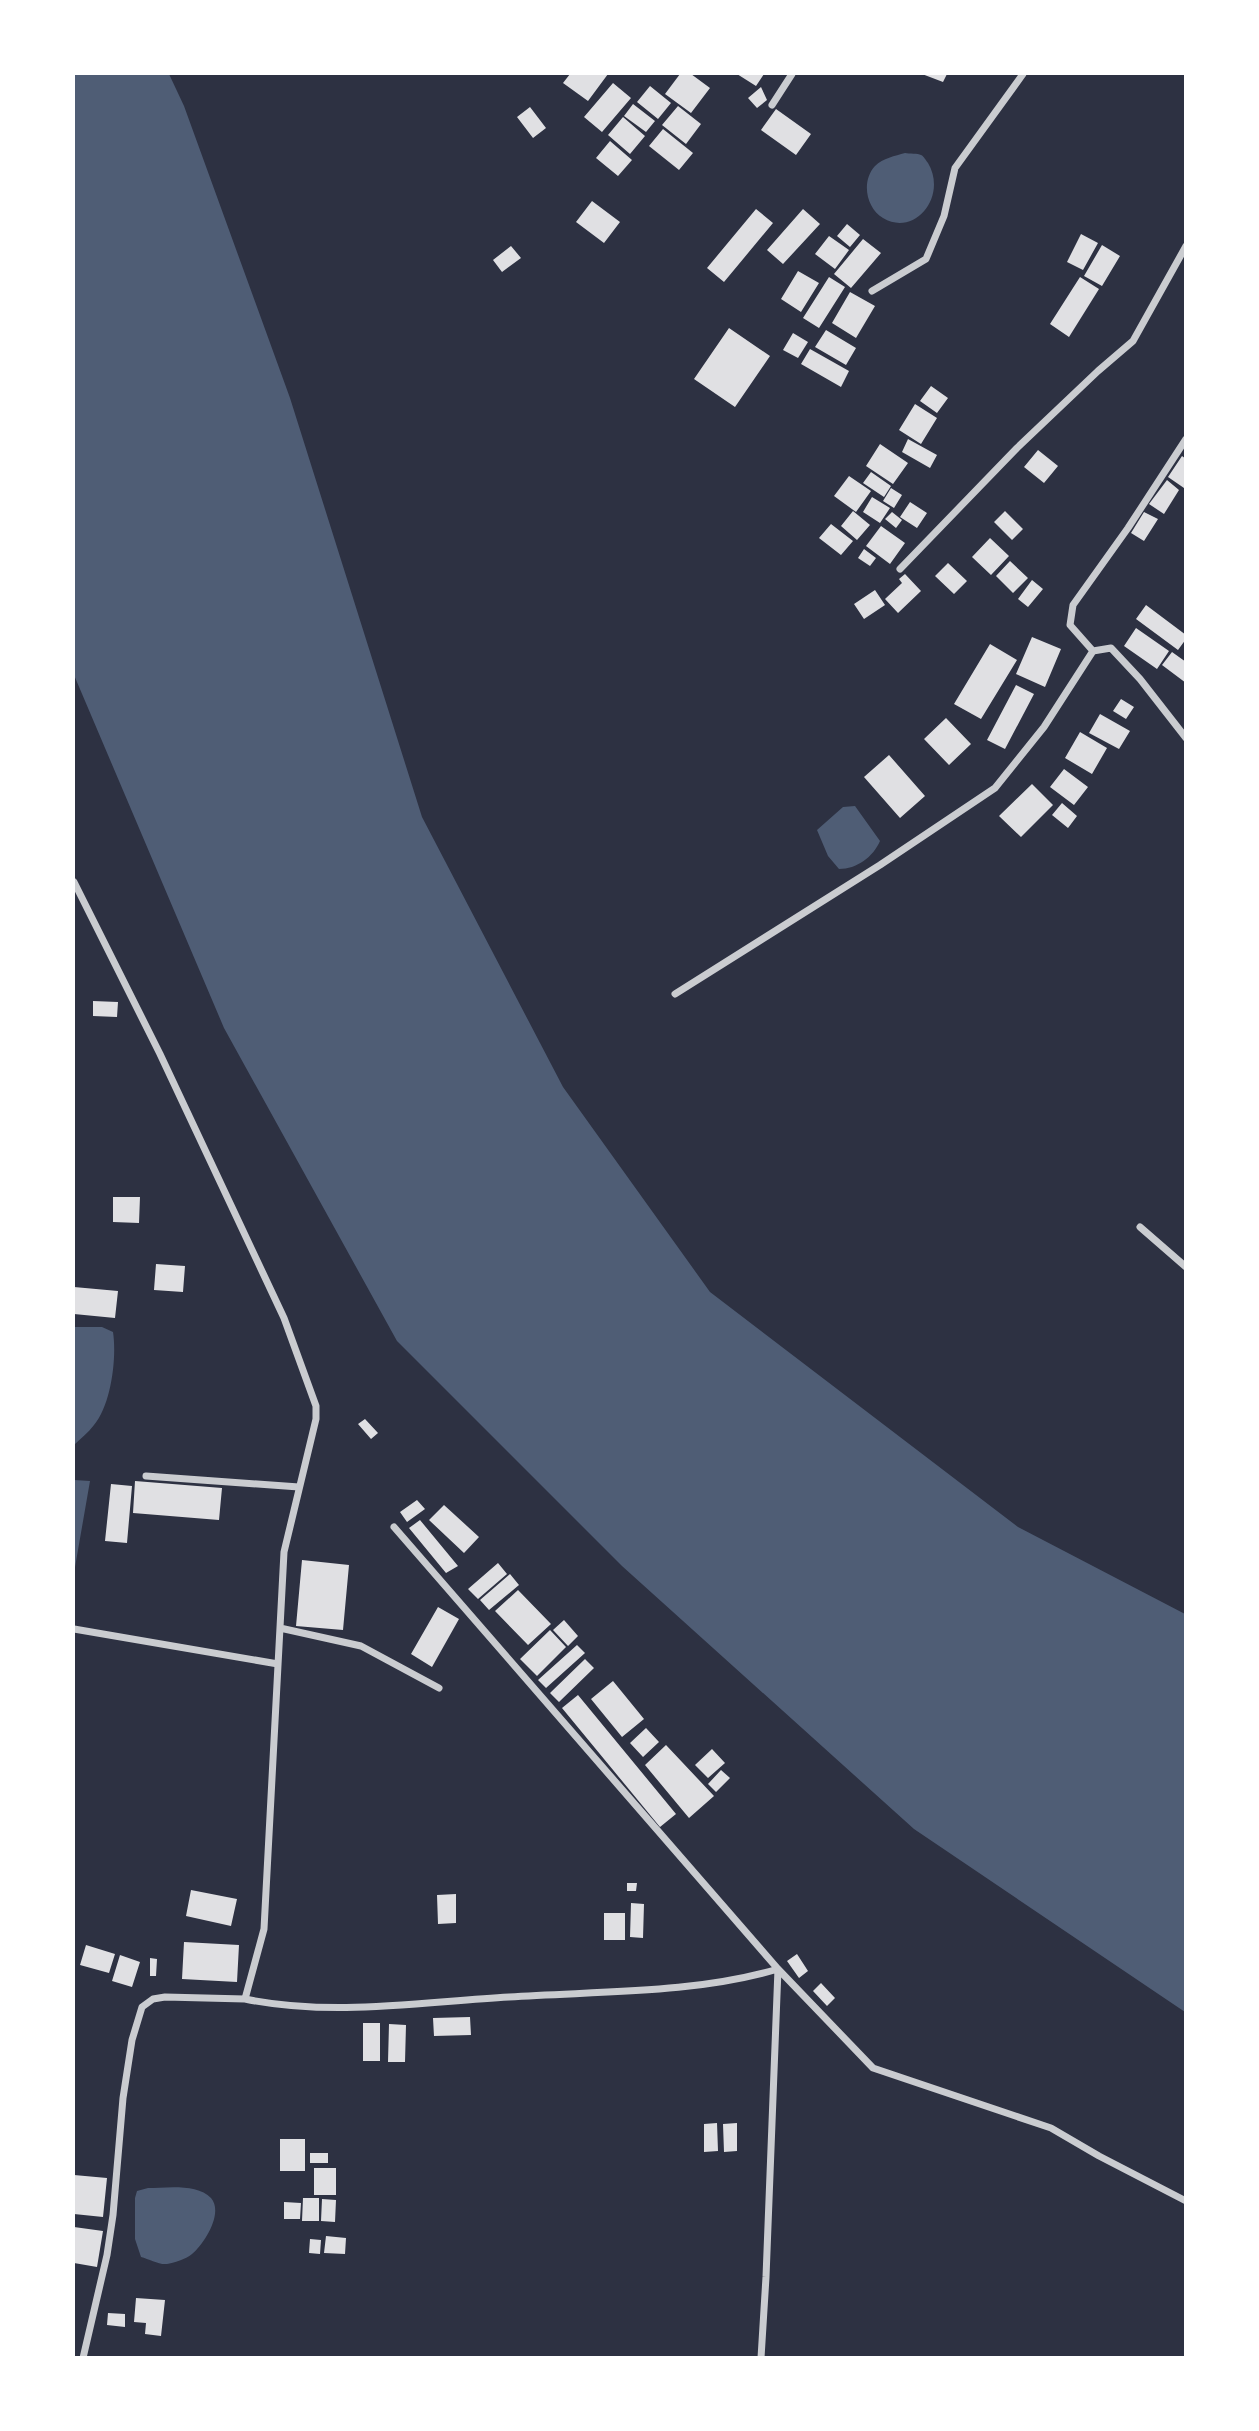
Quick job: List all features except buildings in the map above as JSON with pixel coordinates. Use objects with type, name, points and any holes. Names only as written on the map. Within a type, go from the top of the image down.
[{"type":"street","points":[[772,105],[792,74]]},
{"type":"street","points":[[872,291],[926,259],[944,216],[955,168],[1023,74]]},
{"type":"street","points":[[900,569],[1017,448],[1132,341],[1185,246]]},
{"type":"street","points":[[1093,651],[1070,625],[1073,605],[1128,528],[1185,439]]},
{"type":"street","points":[[675,994],[995,788],[1044,727],[1093,651],[1111,648],[1140,679],[1185,738]]},
{"type":"street","points":[[74,882],[160,1054],[284,1318],[316,1406],[316,1419],[284,1552],[264,1929],[245,1999]]},
{"type":"street","points":[[1140,1227],[1185,1267]]},
{"type":"street","points":[[146,1476],[299,1487]]},
{"type":"street","points":[[394,1527],[778,1969],[873,2068],[1051,2128],[1185,2201]]},
{"type":"street","points":[[280,1628],[361,1646],[439,1688]]},
{"type":"street","points":[[74,1629],[278,1664]]},
{"type":"street","points":[[83,2357],[107,2255],[113,2215],[122,2098],[132,2040],[142,2007],[153,1999],[245,1999],[281,2007],[372,2008],[746,1979],[778,1969]]},
{"type":"street","points":[[761,2357],[778,1969]]},
{"type":"water","points":[[74,74],[169,74],[184,106],[290,398],[422,817],[563,1087],[710,1292],[1018,1527],[1185,1614],[1185,2012],[914,1829],[622,1566],[397,1341],[224,1028],[74,675]]},
{"type":"water","points":[[905,153],[920,154],[924,157],[933,176],[934,189],[925,210],[916,218],[895,222],[883,218],[873,208],[867,194],[868,179],[878,163]]},
{"type":"water","points":[[855,806],[880,841],[864,861],[839,869],[828,856],[817,830],[843,807]]},
{"type":"water","points":[[74,1327],[102,1327],[113,1332],[114,1355],[105,1406],[94,1425],[74,1445]]},
{"type":"water","points":[[74,1480],[90,1481],[74,1573]]},
{"type":"water","points":[[148,2188],[189,2188],[211,2198],[215,2212],[211,2228],[202,2243],[187,2258],[164,2264],[141,2257],[135,2239],[135,2198],[137,2191]]}]
